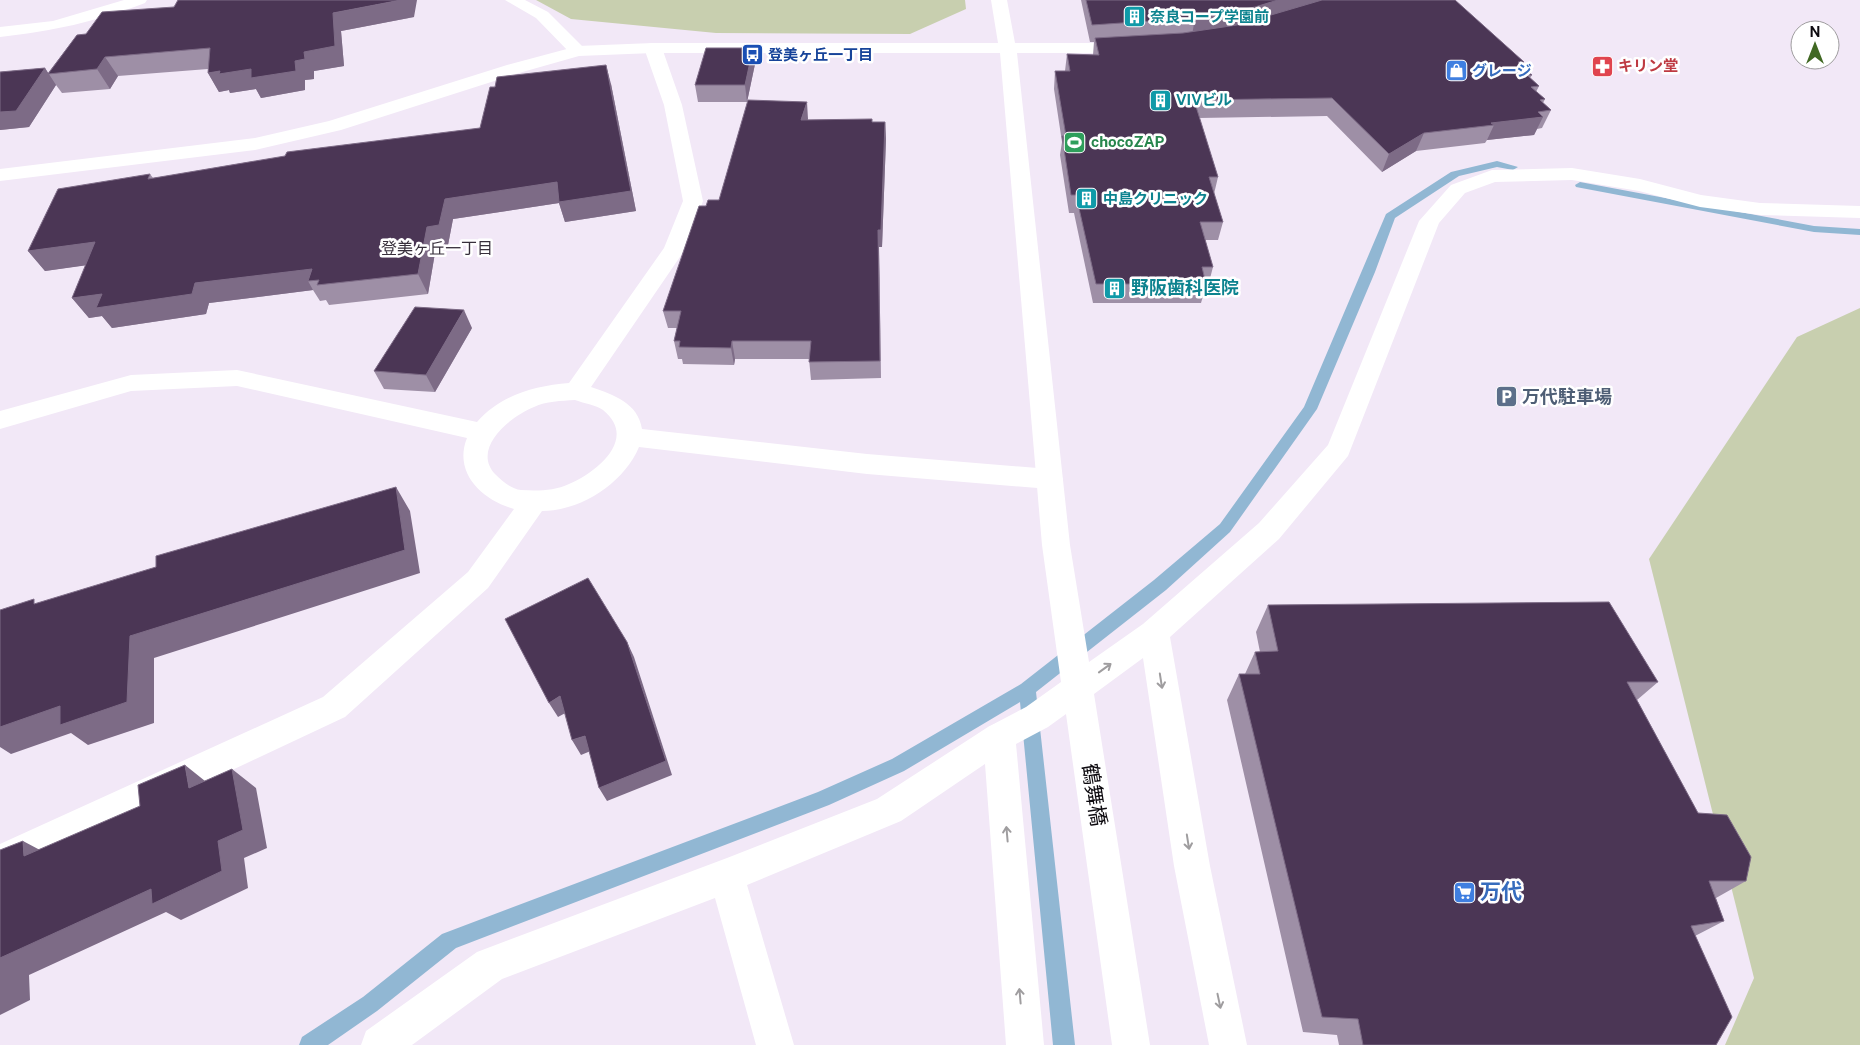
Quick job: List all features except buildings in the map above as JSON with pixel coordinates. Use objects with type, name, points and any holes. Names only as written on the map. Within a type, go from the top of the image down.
[{"type":"street","points":[[0,32],[52,26],[100,14],[139,0]]},
{"type":"street","points":[[513,0],[542,15],[578,51]]},
{"type":"street","name":"鶴舞橋","points":[[1000,0],[1008,49],[1056,545],[1132,1045]]},
{"type":"street","points":[[0,175],[255,144],[334,126],[513,69],[578,51],[653,48],[1008,49],[1151,47]]},
{"type":"street","points":[[576,391],[675,248],[693,201],[673,106],[653,48]]},
{"type":"street","points":[[380,1045],[490,965],[727,876],[889,810],[1019,727],[1154,633],[1269,531],[1340,448],[1429,221],[1458,189],[1492,176],[1572,174],[1640,185],[1700,201],[1760,209],[1860,212]]},
{"type":"street","points":[[0,420],[131,383],[237,378],[484,433]]},
{"type":"street","points":[[576,391],[599,396],[622,410],[630,427],[629,446],[618,465],[599,482],[574,494],[546,501],[518,500],[496,492],[481,478],[475,460],[479,441],[484,433],[491,423],[511,408],[542,395],[576,391]]},
{"type":"street","points":[[629,437],[867,464],[1050,479]]},
{"type":"street","points":[[0,862],[334,707],[478,580],[534,501]]},
{"type":"street","points":[[1154,633],[1192,866],[1228,1045]]},
{"type":"street","points":[[1019,727],[1024,1045]]},
{"type":"street","points":[[727,876],[775,1045]]},
{"type":"green space","points":[[536,0],[965,0],[966,9],[910,34],[716,33],[571,19]]},
{"type":"green space","points":[[1860,308],[1860,1045],[1725,1045],[1754,978],[1649,559],[1797,337]]},
{"type":"waterway","points":[[1027,689],[1160,585],[1225,528],[1310,409],[1369,272],[1390,216],[1455,174],[1497,164],[1513,167]]},
{"type":"waterway","points":[[1580,185],[1814,229],[1860,232]]},
{"type":"waterway","points":[[310,1045],[370,1004],[449,941],[823,799],[898,765],[1027,689]]},
{"type":"waterway","points":[[1027,689],[1064,1045]]},
{"type":"place","name":"奈良コープ学園前","points":[[1134,17]]},
{"type":"place","name":"登美ヶ丘一丁目","points":[[752,55]]},
{"type":"place","name":"キリン堂","points":[[1602,66]]},
{"type":"place","name":"グレージ","points":[[1456,71]]},
{"type":"place","name":"VIVビル","points":[[1160,100]]},
{"type":"place","name":"chocoZAP","points":[[1075,142]]},
{"type":"place","name":"中島クリニック","points":[[1087,199]]},
{"type":"place","name":"野阪歯科医院","points":[[1115,288]]},
{"type":"place","name":"万代駐車場","points":[[1506,397]]},
{"type":"place","name":"万代","points":[[1464,892]]},
{"type":"district","name":"登美ヶ丘一丁目","points":[[437,248]]}]
